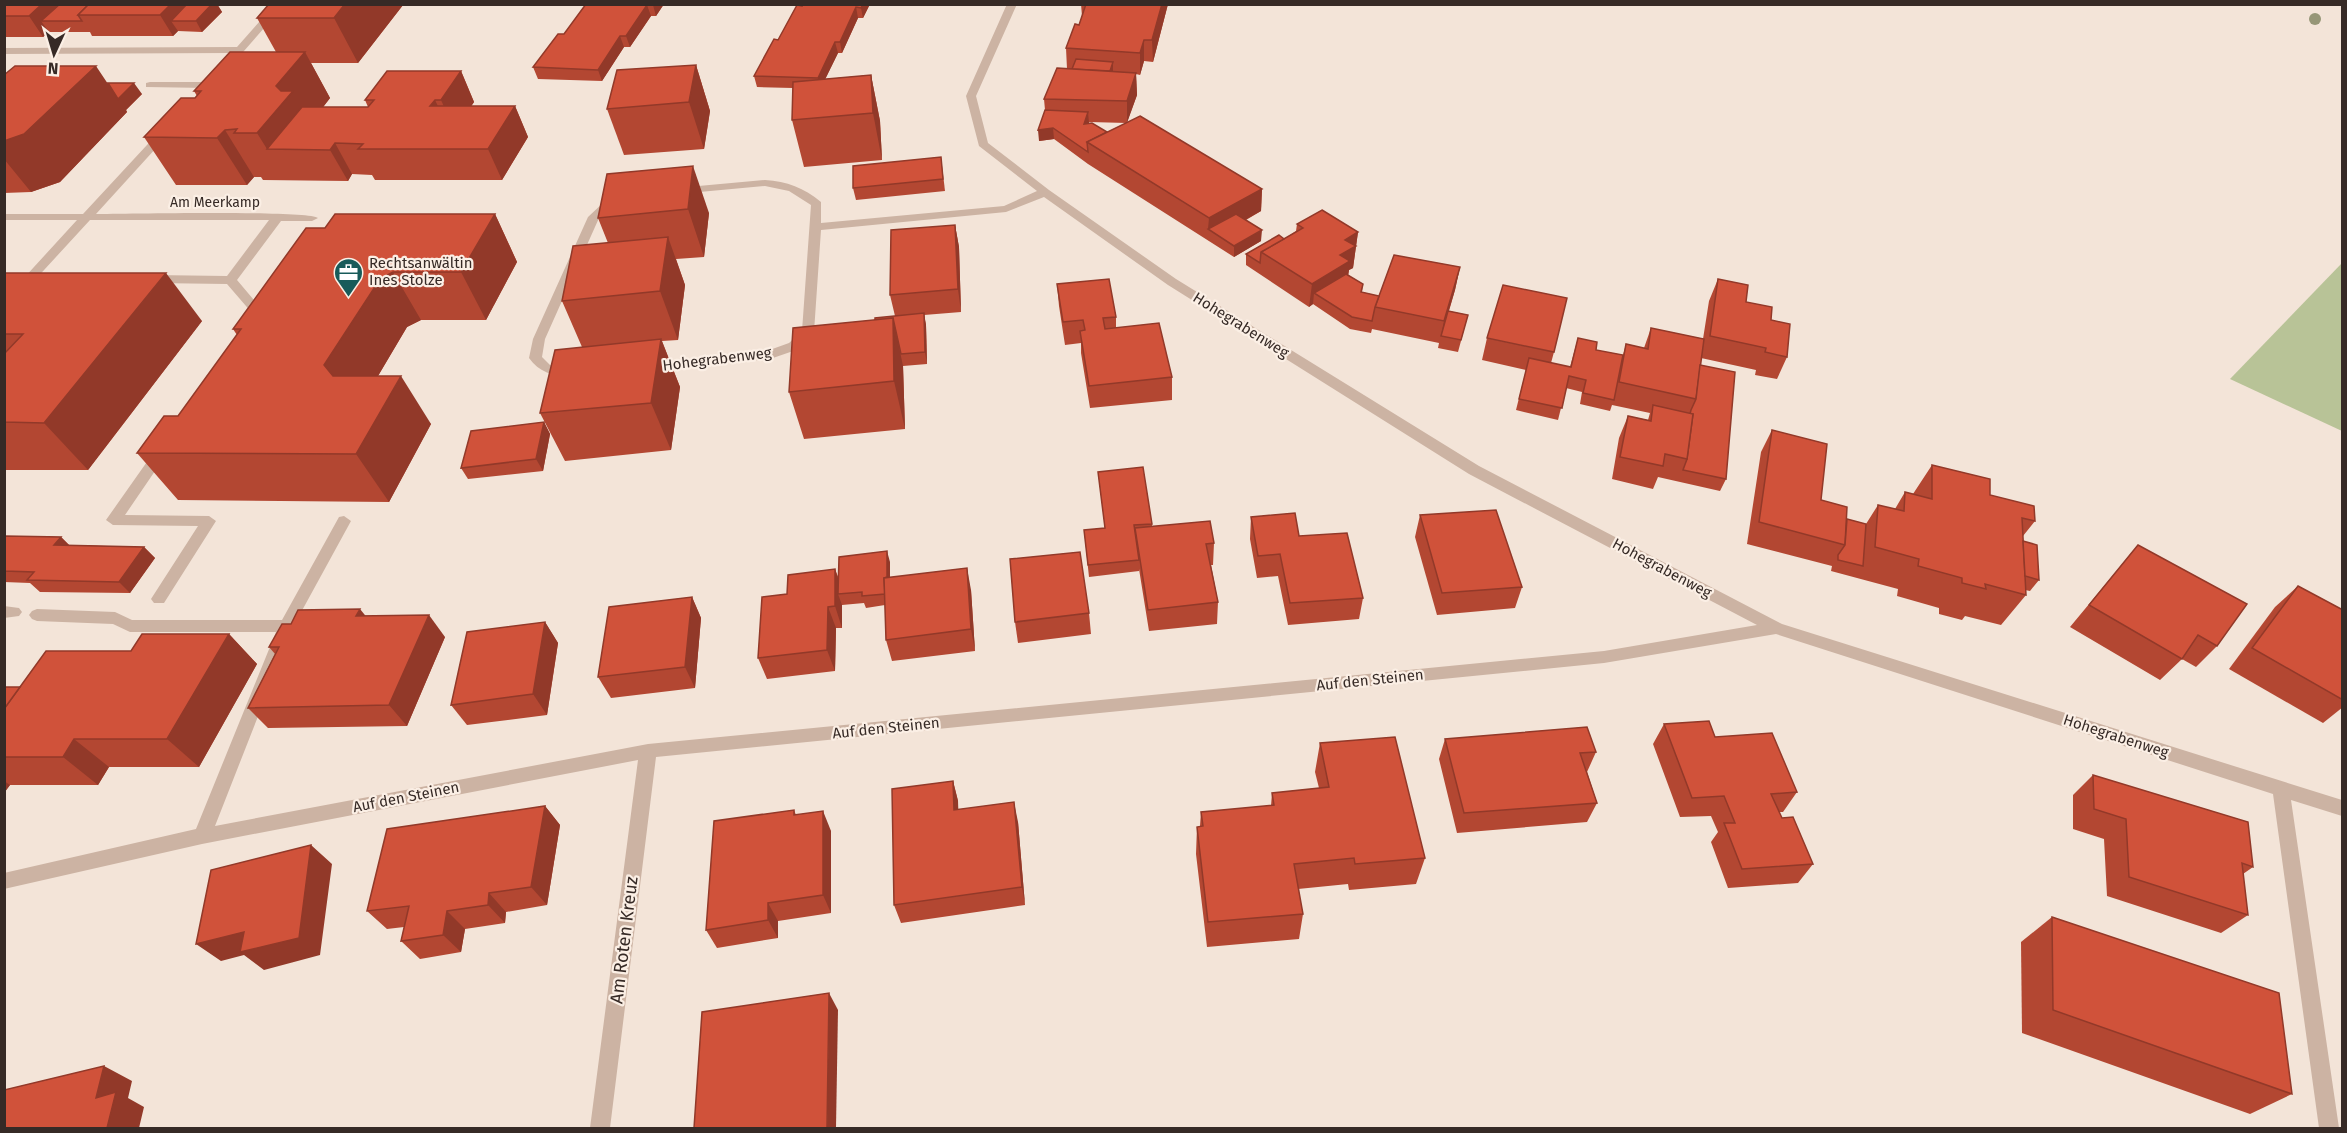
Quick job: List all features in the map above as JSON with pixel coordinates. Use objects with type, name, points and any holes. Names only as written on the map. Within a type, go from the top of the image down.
[{"type":"street","points":[[150,85],[204,90],[281,4]]},
{"type":"street","name":"Hohegrabenweg","points":[[1012,4],[971,96],[983,144],[1045,192],[1172,282],[1474,470],[1776,628],[2343,808]]},
{"type":"street","points":[[4,51],[240,50]]},
{"type":"street","points":[[13,279],[35,279],[168,129]]},
{"type":"street","name":"Hohegrabenweg","points":[[765,183],[785,184],[804,192],[817,204],[816,227],[808,332],[794,346],[765,356],[569,375],[545,368],[535,358],[539,339],[594,217],[608,204],[633,195],[765,183]]},
{"type":"street","points":[[816,227],[1006,209],[1045,192]]},
{"type":"street","name":"Am Meerkamp","points":[[4,217],[278,217]]},
{"type":"street","points":[[278,217],[312,218]]},
{"type":"street","name":"Am Meerkamp","points":[[231,280],[278,217]]},
{"type":"street","points":[[135,279],[231,280],[259,313],[245,332]]},
{"type":"street","points":[[159,599],[209,520],[113,520],[166,445]]},
{"type":"street","points":[[202,836],[286,626],[344,521]]},
{"type":"street","points":[[37,615],[115,618],[130,626],[286,626]]},
{"type":"street","name":"Auf den Steinen","points":[[4,881],[202,836],[648,751],[1604,657],[1776,628]]},
{"type":"street","name":"Am Roten Kreuz","points":[[600,1128],[648,751]]},
{"type":"street","points":[[2281,788],[2329,1128]]},
{"type":"green space","points":[[2342,263],[2342,431],[2230,379]]},
{"type":"building","points":[[4,4],[42,4],[29,16],[4,16]]},
{"type":"building","points":[[60,4],[89,4],[78,15],[82,21],[41,21]]},
{"type":"building","points":[[89,4],[171,4],[160,15],[78,15]]},
{"type":"building","points":[[187,4],[212,4],[196,21],[171,21]]},
{"type":"building","points":[[269,4],[345,4],[334,18],[257,18]]},
{"type":"building","points":[[586,4],[653,4],[647,5],[626,36],[620,36],[598,70],[533,67],[558,34],[564,34]]},
{"type":"building","points":[[802,4],[863,4],[861,8],[856,7],[840,42],[835,42],[818,78],[754,76],[774,39],[778,40],[797,5],[802,6]]},
{"type":"building","points":[[1086,4],[1162,4],[1152,40],[1144,40],[1140,53],[1066,48],[1075,24],[1079,25]]},
{"type":"building","points":[[230,52],[305,52],[276,86],[281,91],[293,91],[257,133],[234,133],[237,129],[225,130],[217,138],[144,137],[181,98],[195,98],[201,91],[194,91]]},
{"type":"building","points":[[1076,59],[1113,62],[1110,71],[1072,69]]},
{"type":"building","points":[[696,65],[689,102],[607,109],[617,70]]},
{"type":"building","points":[[15,66],[96,66],[24,134],[4,141],[4,75]]},
{"type":"building","points":[[1057,68],[1136,73],[1127,101],[1044,99]]},
{"type":"building","points":[[387,71],[461,71],[441,100],[435,100],[430,106],[515,106],[488,149],[358,149],[363,144],[335,143],[330,150],[267,149],[302,107],[368,107],[374,100],[365,100]]},
{"type":"building","points":[[871,75],[873,113],[792,120],[793,82]]},
{"type":"building","points":[[108,83],[134,83],[118,99]]},
{"type":"building","points":[[1045,110],[1088,112],[1084,124],[1092,123],[1107,132],[1087,142],[1088,152],[1053,128],[1038,130]]},
{"type":"building","points":[[1140,116],[1262,189],[1209,218],[1087,142]]},
{"type":"building","points":[[941,157],[943,179],[853,188],[853,166]]},
{"type":"building","points":[[693,166],[688,209],[598,218],[607,174]]},
{"type":"building","points":[[1322,210],[1358,232],[1345,240],[1356,246],[1340,255],[1350,261],[1312,284],[1261,252],[1303,228],[1297,224]]},
{"type":"building","points":[[335,214],[495,214],[461,272],[393,272],[380,279],[324,365],[333,376],[401,376],[356,454],[137,453],[164,416],[178,416],[241,329],[233,329],[306,228],[325,228]]},
{"type":"building","points":[[1236,214],[1262,230],[1234,246],[1208,229]]},
{"type":"building","points":[[955,225],[958,289],[890,295],[891,230]]},
{"type":"building","points":[[1279,235],[1284,239],[1261,252],[1260,263],[1246,254]]},
{"type":"building","points":[[668,237],[660,291],[562,301],[573,246]]},
{"type":"building","points":[[1394,255],[1460,267],[1444,321],[1375,307]]},
{"type":"building","points":[[4,273],[166,273],[44,423],[4,422],[4,354],[23,334],[4,334]]},
{"type":"building","points":[[1346,274],[1363,284],[1361,292],[1379,296],[1372,321],[1352,317],[1314,293]]},
{"type":"building","points":[[1109,279],[1116,317],[1103,318],[1105,329],[1159,323],[1172,377],[1089,386],[1080,331],[1085,330],[1083,320],[1063,322],[1057,284]]},
{"type":"building","points":[[1718,279],[1748,285],[1746,302],[1772,307],[1771,320],[1790,324],[1787,357],[1765,352],[1766,348],[1710,336]]},
{"type":"building","points":[[1503,285],[1567,298],[1554,352],[1487,338]]},
{"type":"building","points":[[1448,311],[1468,315],[1461,340],[1441,336]]},
{"type":"building","points":[[924,313],[925,352],[901,354],[893,318],[875,320],[875,318]]},
{"type":"building","points":[[893,318],[894,381],[789,392],[793,328]]},
{"type":"building","points":[[1651,328],[1704,339],[1696,399],[1619,382],[1626,344],[1648,349]]},
{"type":"building","points":[[1578,338],[1597,342],[1596,350],[1623,355],[1614,400],[1583,393],[1586,380],[1569,376],[1562,408],[1519,399],[1529,358],[1571,367]]},
{"type":"building","points":[[661,339],[651,403],[540,413],[555,350]]},
{"type":"building","points":[[1700,365],[1735,372],[1726,479],[1683,470],[1687,459],[1693,414],[1690,414],[1696,399]]},
{"type":"building","points":[[1653,405],[1693,414],[1687,459],[1665,454],[1663,466],[1620,457],[1628,416],[1651,421]]},
{"type":"building","points":[[544,422],[536,459],[461,468],[471,431]]},
{"type":"building","points":[[1772,430],[1827,444],[1821,500],[1847,507],[1845,545],[1759,522]]},
{"type":"building","points":[[1932,465],[1990,479],[1990,495],[2034,506],[2035,521],[2022,518],[2026,595],[1985,584],[1986,589],[1962,583],[1962,578],[1918,566],[1919,559],[1875,547],[1878,505],[1904,511],[1905,492],[1932,499]]},
{"type":"building","points":[[1143,467],[1152,524],[1134,525],[1139,560],[1088,565],[1084,530],[1105,528],[1098,472]]},
{"type":"building","points":[[1496,510],[1522,587],[1442,593],[1420,515]]},
{"type":"building","points":[[1295,513],[1299,536],[1347,533],[1363,598],[1290,603],[1280,554],[1258,556],[1251,517]]},
{"type":"building","points":[[1847,519],[1866,524],[1863,566],[1838,560],[1838,555],[1845,545]]},
{"type":"building","points":[[1210,521],[1214,543],[1206,544],[1218,602],[1148,610],[1135,528]]},
{"type":"building","points":[[4,536],[61,537],[54,545],[144,547],[119,582],[27,580],[34,572],[4,571]]},
{"type":"building","points":[[2023,541],[2037,545],[2039,580],[2025,576]]},
{"type":"building","points":[[2138,545],[2247,604],[2217,646],[2198,635],[2182,659],[2089,605]]},
{"type":"building","points":[[887,551],[885,594],[862,596],[862,592],[838,594],[839,557]]},
{"type":"building","points":[[1080,552],[1089,613],[1015,622],[1010,559]]},
{"type":"building","points":[[967,568],[971,629],[886,640],[884,578]]},
{"type":"building","points":[[835,569],[835,606],[828,607],[827,650],[758,658],[762,597],[787,594],[788,575]]},
{"type":"building","points":[[2298,586],[2343,610],[2343,700],[2252,648]]},
{"type":"building","points":[[692,597],[685,667],[598,677],[609,607]]},
{"type":"building","points":[[360,609],[356,616],[429,615],[389,705],[248,708],[279,647],[269,647],[282,624],[291,624],[298,610]]},
{"type":"building","points":[[545,622],[533,694],[451,705],[467,632]]},
{"type":"building","points":[[142,634],[229,634],[167,739],[74,739],[63,757],[4,757],[4,709],[46,651],[131,651]]},
{"type":"building","points":[[4,687],[20,687],[4,709]]},
{"type":"building","points":[[1709,721],[1715,737],[1772,733],[1797,792],[1771,794],[1782,818],[1793,817],[1813,864],[1742,869],[1724,823],[1735,823],[1724,796],[1692,798],[1664,724]]},
{"type":"building","points":[[1587,727],[1596,752],[1580,753],[1597,803],[1464,813],[1445,739]]},
{"type":"building","points":[[1395,737],[1425,858],[1355,864],[1354,858],[1294,864],[1303,914],[1208,922],[1197,827],[1203,826],[1201,812],[1274,805],[1272,793],[1329,787],[1320,743]]},
{"type":"building","points":[[2093,775],[2248,822],[2253,867],[2242,863],[2248,915],[2129,877],[2126,819],[2094,809]]},
{"type":"building","points":[[953,781],[954,810],[1014,802],[1022,887],[894,905],[892,789]]},
{"type":"building","points":[[545,806],[531,887],[489,893],[488,905],[447,911],[443,935],[401,941],[409,906],[367,911],[387,829]]},
{"type":"building","points":[[794,810],[794,815],[823,811],[823,895],[768,903],[768,920],[706,930],[714,821]]},
{"type":"building","points":[[311,845],[299,938],[240,952],[244,932],[196,944],[211,870]]},
{"type":"building","points":[[2052,917],[2279,993],[2292,1094],[2053,1010]]},
{"type":"building","points":[[829,993],[827,1128],[694,1128],[702,1012]]},
{"type":"building","points":[[104,1066],[96,1098],[116,1092],[107,1128],[4,1128],[4,1090]]},
{"type":"place","name":"Rechtsanwältin Ines Stolze","points":[[348,298]]}]
